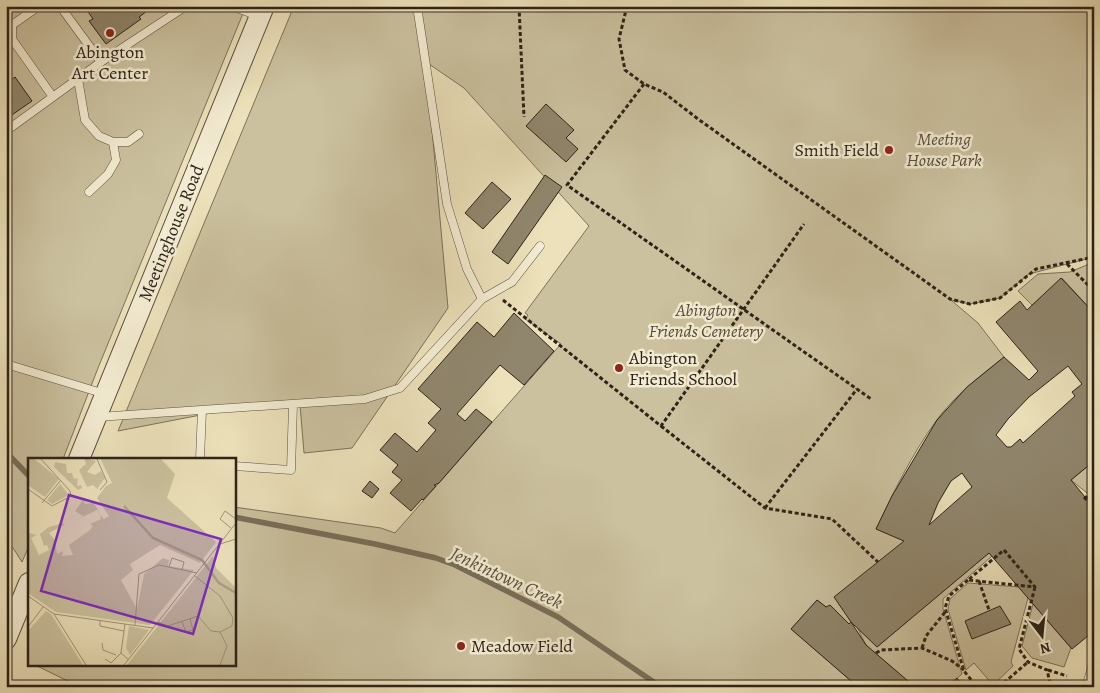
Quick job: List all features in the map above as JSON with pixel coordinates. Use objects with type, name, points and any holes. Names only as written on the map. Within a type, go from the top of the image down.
[{"type":"street","name":"Meetinghouse Road","points":[[79,458],[262,12]]},
{"type":"street","points":[[6,639],[28,585]]},
{"type":"lane","points":[[39,6],[12,25],[12,39],[53,97]]},
{"type":"lane","points":[[60,6],[101,62]]},
{"type":"lane","points":[[8,130],[101,62],[183,8],[190,6]]},
{"type":"lane","points":[[232,6],[262,12]]},
{"type":"lane","points":[[417,6],[448,204],[466,269],[482,299]]},
{"type":"lane","points":[[78,79],[85,120],[99,136],[113,142],[128,142],[139,134]]},
{"type":"lane","points":[[89,192],[108,174],[116,160],[113,142]]},
{"type":"lane","points":[[96,417],[365,399],[400,388],[482,299],[512,282],[540,246]]},
{"type":"lane","points":[[6,364],[105,394]]},
{"type":"lane","points":[[235,466],[291,470],[293,405]]},
{"type":"lane","points":[[200,458],[202,410]]},
{"type":"lane","points":[[1086,687],[1094,661]]},
{"type":"path","points":[[519,6],[524,117]]},
{"type":"path","points":[[627,6],[619,39],[625,70],[644,84],[664,92],[698,119],[950,299],[970,304],[1000,298],[1036,269],[1094,257]]},
{"type":"path","points":[[644,84],[567,185],[871,399]]},
{"type":"path","points":[[6,178],[8,130]]},
{"type":"path","points":[[661,426],[745,310],[804,224]]},
{"type":"path","points":[[1067,264],[1094,291]]},
{"type":"path","points":[[494,293],[525,319],[561,344],[765,508],[832,519],[878,562]]},
{"type":"path","points":[[765,508],[857,390]]},
{"type":"path","points":[[1094,498],[1084,497],[1094,508]]},
{"type":"path","points":[[922,648],[926,636],[946,611],[949,596],[1004,550],[1035,586]]},
{"type":"path","points":[[968,580],[1035,586]]},
{"type":"path","points":[[979,581],[989,610]]},
{"type":"path","points":[[1035,586],[1019,649],[1028,662],[1067,676]]},
{"type":"path","points":[[946,611],[964,671]]},
{"type":"path","points":[[876,653],[881,650],[922,648],[952,661],[964,671],[977,687]]},
{"type":"path","points":[[999,687],[1028,662]]},
{"type":"path","points":[[1047,670],[1051,687]]},
{"type":"green space","name":"Abington Art Center","points":[[6,6],[246,6],[98,368],[63,458],[28,458],[28,548],[22,562],[6,537]]},
{"type":"green space","name":"Abington Friends School","points":[[294,6],[1094,6],[1094,257],[1029,274],[1000,298],[970,304],[951,300],[978,323],[1004,357],[951,403],[936,421],[911,460],[876,529],[904,541],[851,622],[849,624],[817,600],[791,629],[858,687],[80,687],[37,666],[235,666],[235,507],[381,528],[395,533],[561,344],[525,319],[528,315],[525,313],[589,226],[464,88],[426,62],[448,308],[352,448],[304,453],[300,405],[216,412],[118,431]]},
{"type":"green space","points":[[1094,262],[1094,313],[1062,278],[1032,305],[1018,291],[1038,274],[1070,272]]},
{"type":"green space","points":[[1094,461],[1094,493],[1087,493],[1071,480]]},
{"type":"green space","points":[[989,553],[992,556],[943,599],[943,609],[962,674],[949,685],[915,687],[866,645],[857,627],[877,647]]},
{"type":"green space","points":[[968,583],[1019,587],[1028,598],[1011,662],[1013,666],[993,685],[974,663],[966,670],[948,609],[950,599]]},
{"type":"green space","points":[[1033,604],[1071,648],[1064,667],[1032,658],[1022,646]]},
{"type":"building","name":"Abington Art Center","points":[[84,6],[154,6],[139,17],[141,19],[106,44],[89,21],[93,19]]},
{"type":"building","name":"Abington Art Center","points":[[6,73],[11,80],[15,77],[32,101],[6,119]]},
{"type":"building","points":[[546,104],[574,130],[566,138],[578,149],[566,162],[526,126]]},
{"type":"building","points":[[545,175],[562,187],[508,264],[492,252]]},
{"type":"building","points":[[492,182],[511,199],[483,229],[465,213]]},
{"type":"building","points":[[1061,278],[1094,313],[1094,335],[1090,338],[1094,344],[1094,461],[1071,480],[1094,508],[1094,631],[1072,649],[989,553],[877,647],[851,622],[834,597],[904,541],[876,529],[892,496],[937,420],[967,387],[1004,357],[1029,380],[1038,371],[996,322],[1020,301],[1027,310]],"holes":[[[1068,366],[1082,384],[1072,392],[1075,396],[1023,443],[1020,439],[1011,447],[1007,447],[996,435],[1008,419],[1029,397]],[[962,473],[972,487],[929,525],[938,503],[951,481]]]},
{"type":"building","points":[[514,313],[554,351],[524,385],[500,365],[457,414],[465,421],[476,409],[492,422],[439,483],[434,485],[436,486],[411,511],[390,493],[402,480],[392,472],[398,465],[380,450],[395,433],[417,452],[436,430],[428,423],[441,409],[418,389],[477,322],[494,337]]},
{"type":"building","points":[[370,481],[379,489],[372,498],[362,491]]},
{"type":"building","points":[[817,600],[826,607],[830,605],[849,624],[851,622],[866,645],[915,687],[858,687],[791,629]]},
{"type":"building","points":[[1000,606],[1011,624],[972,639],[965,621]]},
{"type":"building","points":[[957,678],[964,687],[938,687],[949,685]]},
{"type":"waterway","name":"Jenkintown Creek","points":[[6,452],[28,475]]},
{"type":"waterway","name":"Jenkintown Creek","points":[[235,517],[375,544],[436,558],[455,565],[558,617],[661,687]]},
{"type":"place","name":"Abington Art Center","points":[[110,33]]},
{"type":"place","name":"Smith Field","points":[[889,150]]},
{"type":"place","name":"Abington Friends School","points":[[619,368]]},
{"type":"place","name":"Meadow Field","points":[[461,646]]},
{"type":"park label","name":"Meeting House Park","points":[[944,149]]},
{"type":"park label","name":"Abington Friends Cemetery","points":[[706,320]]}]
